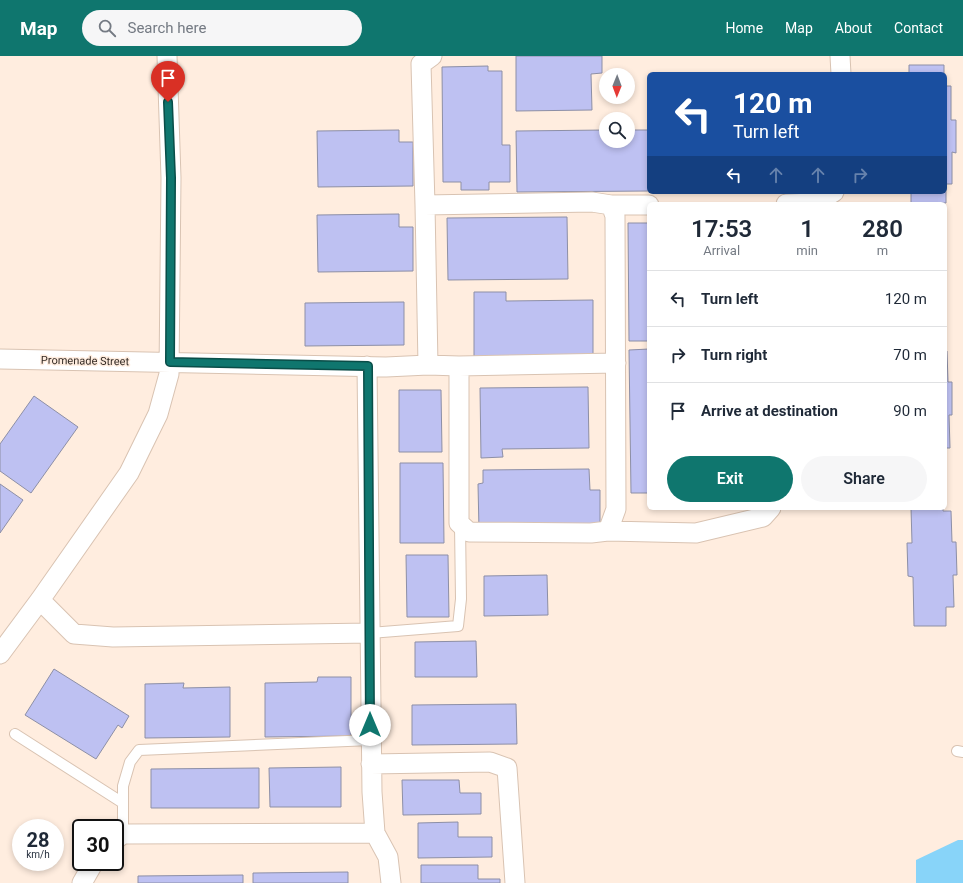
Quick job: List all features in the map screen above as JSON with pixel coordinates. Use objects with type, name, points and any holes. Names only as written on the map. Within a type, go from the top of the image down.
[{"type":"street","points":[[0,654],[40,600],[129,473],[158,414],[169,374],[170,362],[171,178],[167,56]]},
{"type":"street","points":[[428,365],[421,64],[432,56]]},
{"type":"street","points":[[840,56],[841,72]]},
{"type":"street","points":[[818,202],[831,194]]},
{"type":"street","points":[[425,205],[592,202],[611,205],[647,205]]},
{"type":"street","points":[[608,531],[616,510],[615,216],[611,205]]},
{"type":"street","name":"Promenade Street","points":[[0,360],[368,366],[616,363]]},
{"type":"street","points":[[368,366],[371,764],[375,833],[388,857],[391,883]]},
{"type":"street","points":[[459,366],[459,524],[469,532],[591,533],[608,531],[696,533],[763,517],[769,510]]},
{"type":"street","points":[[40,600],[74,634],[113,637],[370,633]]},
{"type":"street","points":[[371,764],[490,762],[507,768],[515,883]]},
{"type":"street","points":[[124,837],[375,833]]},
{"type":"street","points":[[82,883],[89,871]]},
{"type":"lane","points":[[370,633],[458,626],[461,599],[461,548],[459,524]]},
{"type":"lane","points":[[15,734],[123,803]]},
{"type":"lane","points":[[121,819],[123,786],[130,762],[139,750],[371,740]]},
{"type":"water","points":[[958,840],[963,840],[963,883],[916,883],[916,860]]},
{"type":"building","points":[[516,56],[602,56],[602,68],[599,68],[599,73],[591,74],[592,110],[516,111]]},
{"type":"building","points":[[909,65],[944,65],[944,72],[909,72]]},
{"type":"building","points":[[488,66],[488,71],[502,71],[502,145],[510,145],[510,182],[489,182],[489,190],[461,190],[461,182],[443,182],[442,67]]},
{"type":"building","points":[[947,86],[951,86],[951,120],[956,120],[956,153],[952,152],[952,184],[947,184]]},
{"type":"building","points":[[399,130],[399,142],[413,142],[413,186],[318,187],[317,131]]},
{"type":"building","points":[[599,130],[599,148],[635,148],[635,130],[647,130],[647,191],[517,192],[516,131]]},
{"type":"building","points":[[911,194],[946,194],[946,202],[911,202]]},
{"type":"building","points":[[399,214],[399,227],[413,227],[413,271],[318,272],[317,215]]},
{"type":"building","points":[[567,217],[568,279],[448,280],[447,218]]},
{"type":"building","points":[[628,223],[647,223],[647,341],[629,341]]},
{"type":"building","points":[[474,292],[506,292],[506,301],[593,300],[593,362],[474,363]]},
{"type":"building","points":[[404,302],[404,345],[305,346],[305,303]]},
{"type":"building","points":[[647,349],[647,493],[631,493],[629,350]]},
{"type":"building","points":[[947,351],[948,382],[952,382],[952,415],[949,415],[950,448],[947,448]]},
{"type":"building","points":[[588,387],[589,448],[502,449],[503,457],[481,458],[480,388]]},
{"type":"building","points":[[399,390],[441,390],[442,452],[399,452]]},
{"type":"building","points":[[34,396],[78,427],[31,493],[0,471],[0,444]]},
{"type":"building","points":[[400,463],[443,463],[444,543],[400,543]]},
{"type":"building","points":[[589,469],[590,490],[600,490],[600,529],[479,530],[478,484],[483,483],[483,470]]},
{"type":"building","points":[[0,484],[23,500],[0,533]]},
{"type":"building","points":[[911,510],[951,511],[952,542],[956,542],[957,575],[953,575],[954,607],[946,607],[946,626],[914,626],[913,577],[908,576],[907,543],[912,543]]},
{"type":"building","points":[[406,555],[448,555],[449,617],[407,617]]},
{"type":"building","points":[[547,575],[548,615],[484,616],[484,576]]},
{"type":"building","points":[[476,641],[477,677],[415,677],[415,642]]},
{"type":"building","points":[[54,669],[129,716],[122,728],[118,725],[96,759],[25,715]]},
{"type":"building","points":[[318,677],[351,677],[351,736],[265,737],[265,683],[317,682]]},
{"type":"building","points":[[184,683],[183,688],[230,687],[230,737],[145,738],[145,684]]},
{"type":"building","points":[[516,704],[517,744],[412,745],[412,705]]},
{"type":"building","points":[[341,767],[341,807],[270,807],[269,768]]},
{"type":"building","points":[[259,768],[259,808],[151,808],[151,769]]},
{"type":"building","points":[[402,780],[459,780],[460,793],[481,793],[481,814],[403,815]]},
{"type":"building","points":[[458,822],[458,837],[492,837],[492,857],[418,858],[418,823]]},
{"type":"building","points":[[421,865],[478,865],[478,879],[500,879],[500,883],[421,883]]},
{"type":"building","points":[[348,872],[348,883],[253,883],[253,873]]},
{"type":"building","points":[[243,875],[243,883],[138,883],[138,876]]},
{"type":"route","points":[[168,102],[171,178],[170,362],[368,366],[370,725]]}]
